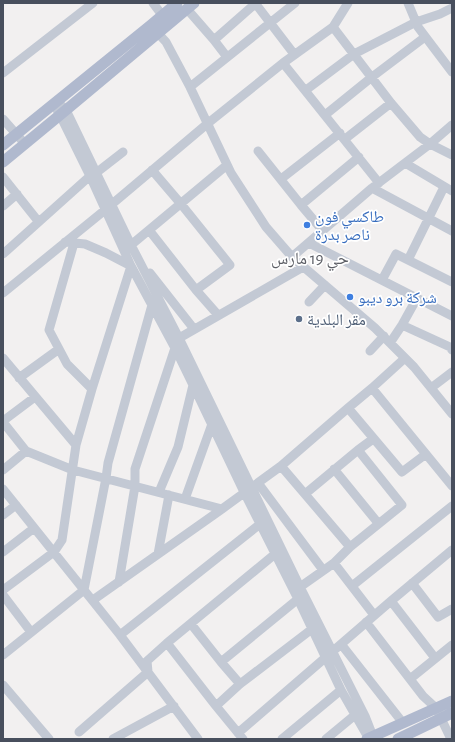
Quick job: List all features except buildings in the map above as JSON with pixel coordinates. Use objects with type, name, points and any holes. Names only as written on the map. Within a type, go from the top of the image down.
[{"type":"main road","points":[[3,162],[63,113],[154,29],[162,16],[177,3]]},
{"type":"main road","points":[[3,145],[55,102],[154,29],[190,6]]},
{"type":"main road","points":[[371,738],[452,701]]},
{"type":"main road","points":[[398,739],[452,714]]},
{"type":"street","points":[[3,73],[93,3]]},
{"type":"street","points":[[153,3],[162,16]]},
{"type":"street","points":[[214,40],[255,3],[294,54]]},
{"type":"street","points":[[190,87],[295,3]]},
{"type":"street","points":[[3,293],[70,243],[108,208],[207,124],[294,54],[333,27],[348,3]]},
{"type":"street","points":[[408,3],[418,27],[452,72]]},
{"type":"street","points":[[190,6],[227,57]]},
{"type":"street","points":[[306,90],[354,54],[416,22],[440,14],[452,8]]},
{"type":"street","points":[[333,27],[391,103],[420,137],[452,155]]},
{"type":"street","points":[[154,29],[166,42],[190,87],[231,173],[266,227],[292,257],[375,328],[414,367],[452,414]]},
{"type":"street","points":[[325,115],[425,37]]},
{"type":"street","points":[[283,63],[359,158],[376,185],[429,219],[452,231]]},
{"type":"street","points":[[55,102],[63,113],[93,175],[131,266],[152,305],[175,342],[251,488],[365,716],[371,738]]},
{"type":"street","points":[[281,179],[391,103]]},
{"type":"street","points":[[3,119],[25,144]]},
{"type":"street","points":[[292,257],[376,185],[430,144],[452,125]]},
{"type":"street","points":[[258,151],[323,231]]},
{"type":"street","points":[[3,254],[38,221],[123,152]]},
{"type":"street","points":[[301,205],[359,158]]},
{"type":"street","points":[[405,163],[448,189],[429,219],[408,260]]},
{"type":"street","points":[[131,245],[227,165]]},
{"type":"street","points":[[152,170],[230,265],[196,290]]},
{"type":"street","points":[[3,177],[38,221]]},
{"type":"street","points":[[3,206],[17,194]]},
{"type":"street","points":[[108,208],[137,256],[193,385],[212,424],[251,488],[323,570]]},
{"type":"street","points":[[149,230],[196,290],[218,315]]},
{"type":"street","points":[[70,243],[85,244],[131,266]]},
{"type":"street","points":[[70,243],[49,330],[67,364],[92,389]]},
{"type":"street","points":[[309,243],[452,316]]},
{"type":"street","points":[[382,280],[396,254],[452,282]]},
{"type":"street","points":[[137,256],[194,329]]},
{"type":"street","points":[[3,590],[54,552],[62,540],[76,445],[131,266]]},
{"type":"street","points":[[119,582],[135,486],[135,469],[175,342],[194,329],[303,267]]},
{"type":"street","points":[[309,302],[325,285]]},
{"type":"street","points":[[370,351],[387,340],[402,325],[417,298]]},
{"type":"street","points":[[3,655],[84,590],[108,463],[152,305]]},
{"type":"street","points":[[402,325],[450,347],[452,350]]},
{"type":"street","points":[[19,378],[59,349]]},
{"type":"street","points":[[3,358],[76,445]]},
{"type":"street","points":[[93,600],[281,466],[405,358]]},
{"type":"street","points":[[431,388],[452,372]]},
{"type":"street","points":[[159,492],[178,447],[193,385]]},
{"type":"street","points":[[372,388],[452,486]]},
{"type":"street","points":[[35,397],[3,422],[26,451],[73,470],[222,509]]},
{"type":"street","points":[[348,408],[402,472],[426,454]]},
{"type":"street","points":[[185,499],[212,424]]},
{"type":"street","points":[[305,494],[334,469],[373,439]]},
{"type":"street","points":[[300,587],[334,563],[378,523],[402,505],[358,450]]},
{"type":"street","points":[[3,470],[26,451]]},
{"type":"street","points":[[281,466],[350,547]]},
{"type":"street","points":[[334,469],[378,523]]},
{"type":"street","points":[[251,488],[260,524],[298,599],[341,690],[355,715],[371,738]]},
{"type":"street","points":[[3,489],[93,600],[198,739]]},
{"type":"street","points":[[158,554],[169,495]]},
{"type":"street","points":[[3,515],[16,505]]},
{"type":"street","points":[[352,586],[452,506]]},
{"type":"street","points":[[120,635],[260,524]]},
{"type":"street","points":[[3,552],[34,528]]},
{"type":"street","points":[[168,643],[240,736],[332,651],[452,550]]},
{"type":"street","points":[[148,672],[147,661],[276,554]]},
{"type":"street","points":[[334,563],[374,615]]},
{"type":"street","points":[[412,583],[438,617],[452,609]]},
{"type":"street","points":[[3,595],[31,632]]},
{"type":"street","points":[[221,662],[298,599]]},
{"type":"street","points":[[391,601],[435,658]]},
{"type":"street","points":[[366,622],[422,696],[436,708],[451,739]]},
{"type":"street","points":[[191,624],[240,684]]},
{"type":"street","points":[[216,706],[240,684],[312,628]]},
{"type":"street","points":[[341,644],[403,723]]},
{"type":"street","points":[[410,679],[452,645]]},
{"type":"street","points":[[80,732],[148,672]]},
{"type":"street","points":[[3,685],[49,739]]},
{"type":"street","points":[[282,739],[341,690]]},
{"type":"street","points":[[112,739],[174,706]]},
{"type":"street","points":[[326,739],[355,715]]},
{"type":"place","name":"طاكسي فون ناصر بدرة","points":[[307,225]]},
{"type":"place","name":"شركة برو ديبو","points":[[350,297]]},
{"type":"place","name":"مقر البلدية","points":[[299,319]]},
{"type":"district","name":"حي 19 مارس","points":[[310,258]]}]
